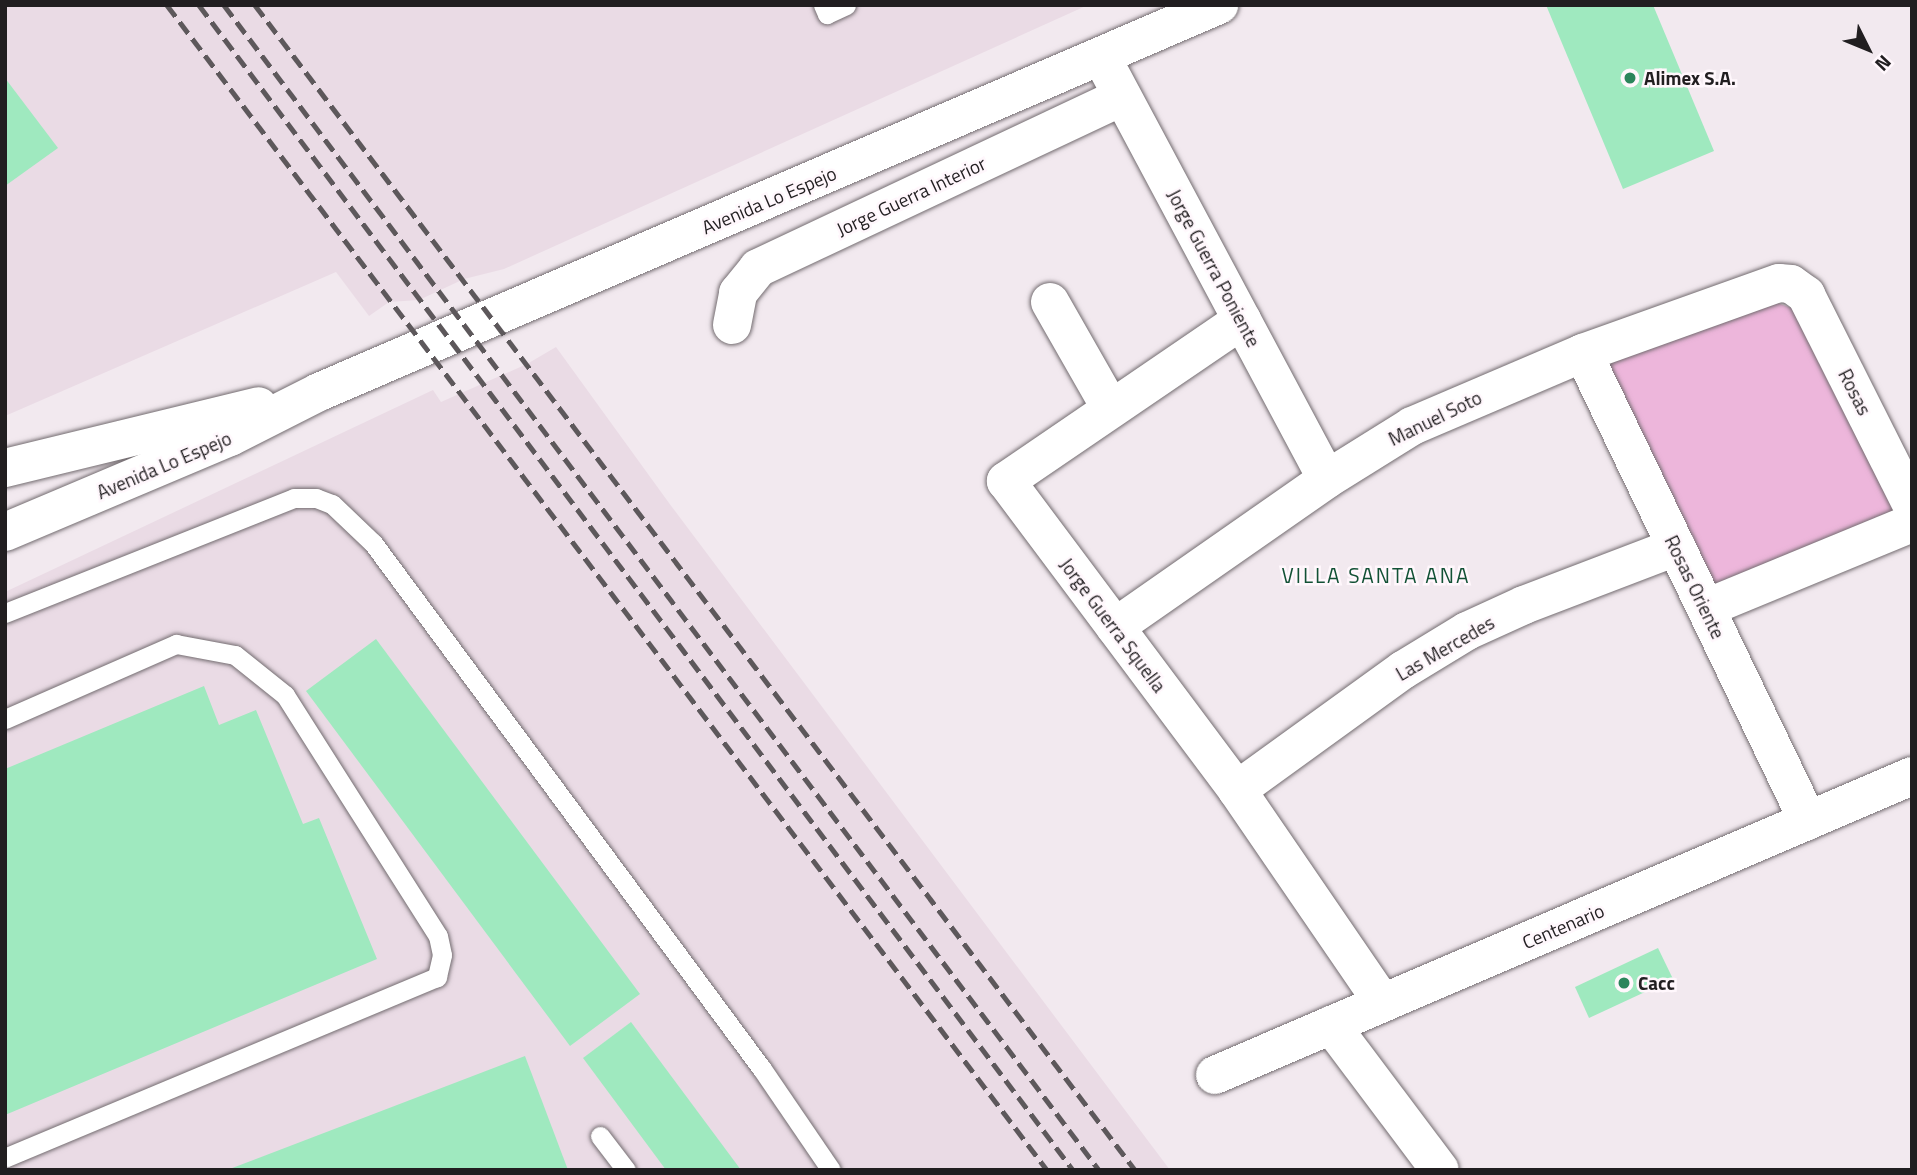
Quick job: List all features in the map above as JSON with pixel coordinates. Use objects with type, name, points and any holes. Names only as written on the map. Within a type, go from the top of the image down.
[{"type":"street","name":"Avenida Lo Espejo","points":[[5,532],[230,437],[319,392],[1102,58],[1219,5]]},
{"type":"street","name":"Jorge Guerra Poniente","points":[[1102,58],[1327,479]]},
{"type":"street","name":"Jorge Guerra Interior","points":[[732,325],[738,293],[758,268],[1122,97]]},
{"type":"street","name":"Manuel Soto","points":[[1115,627],[1327,479],[1423,421],[1583,354],[1768,285],[1791,284]]},
{"type":"street","name":"Rosas","points":[[1791,284],[1806,295],[1912,506]]},
{"type":"street","points":[[1050,302],[1111,409]]},
{"type":"street","name":"Jorge Guerra Squella","points":[[1242,320],[1006,481],[1237,790],[1383,1003]]},
{"type":"street","name":"Rosas Oriente","points":[[1583,354],[1808,821]]},
{"type":"street","name":"Avenida Lo Espejo","points":[[5,468],[61,452],[319,392]]},
{"type":"street","points":[[1706,608],[1912,523]]},
{"type":"street","name":"Las Mercedes","points":[[1237,790],[1403,670],[1467,631],[1524,605],[1676,547]]},
{"type":"street","name":"Centenario","points":[[1214,1075],[1912,776]]},
{"type":"street","points":[[1331,1025],[1440,1170]]},
{"type":"lane","points":[[823,5],[827,14],[846,5]]},
{"type":"lane","points":[[5,613],[294,498],[316,498],[344,512],[373,543],[762,1069],[831,1170]]},
{"type":"lane","points":[[5,719],[176,644],[236,655],[285,695],[438,936],[442,955],[437,977],[5,1158]]},
{"type":"lane","points":[[600,1136],[626,1170]]},
{"type":"shaded area","points":[[5,5],[1088,5],[504,269],[464,279],[419,300],[389,302],[369,316],[336,272],[5,416]]},
{"type":"shaded area","points":[[1772,301],[1800,311],[1897,515],[1714,590],[1601,366]]},
{"type":"shaded area","points":[[556,347],[669,503],[1170,1170],[5,1170],[5,592],[433,390],[441,402],[527,364]]},
{"type":"building","name":"Alimex S.A.","points":[[1546,5],[1653,5],[1714,151],[1623,189]]},
{"type":"building","points":[[5,78],[58,148],[5,186]]},
{"type":"building","points":[[376,639],[640,994],[570,1046],[306,691]]},
{"type":"building","points":[[204,686],[219,725],[256,710],[303,824],[319,818],[377,959],[5,1115],[5,769]]},
{"type":"building","name":"Cacc","points":[[1658,948],[1673,979],[1589,1018],[1575,987]]},
{"type":"building","points":[[631,1022],[741,1170],[666,1170],[583,1058]]},
{"type":"building","points":[[525,1056],[568,1170],[227,1170]]},
{"type":"railway","points":[[167,5],[1047,1170]]},
{"type":"railway","points":[[199,5],[1073,1170]]},
{"type":"railway","points":[[224,5],[1099,1170]]},
{"type":"railway","points":[[255,5],[1135,1170]]},
{"type":"place","name":"Alimex S.A.","points":[[1630,78]]},
{"type":"place","name":"Cacc","points":[[1624,983]]},
{"type":"district","name":"VILLA SANTA ANA","points":[[1376,575]]}]
